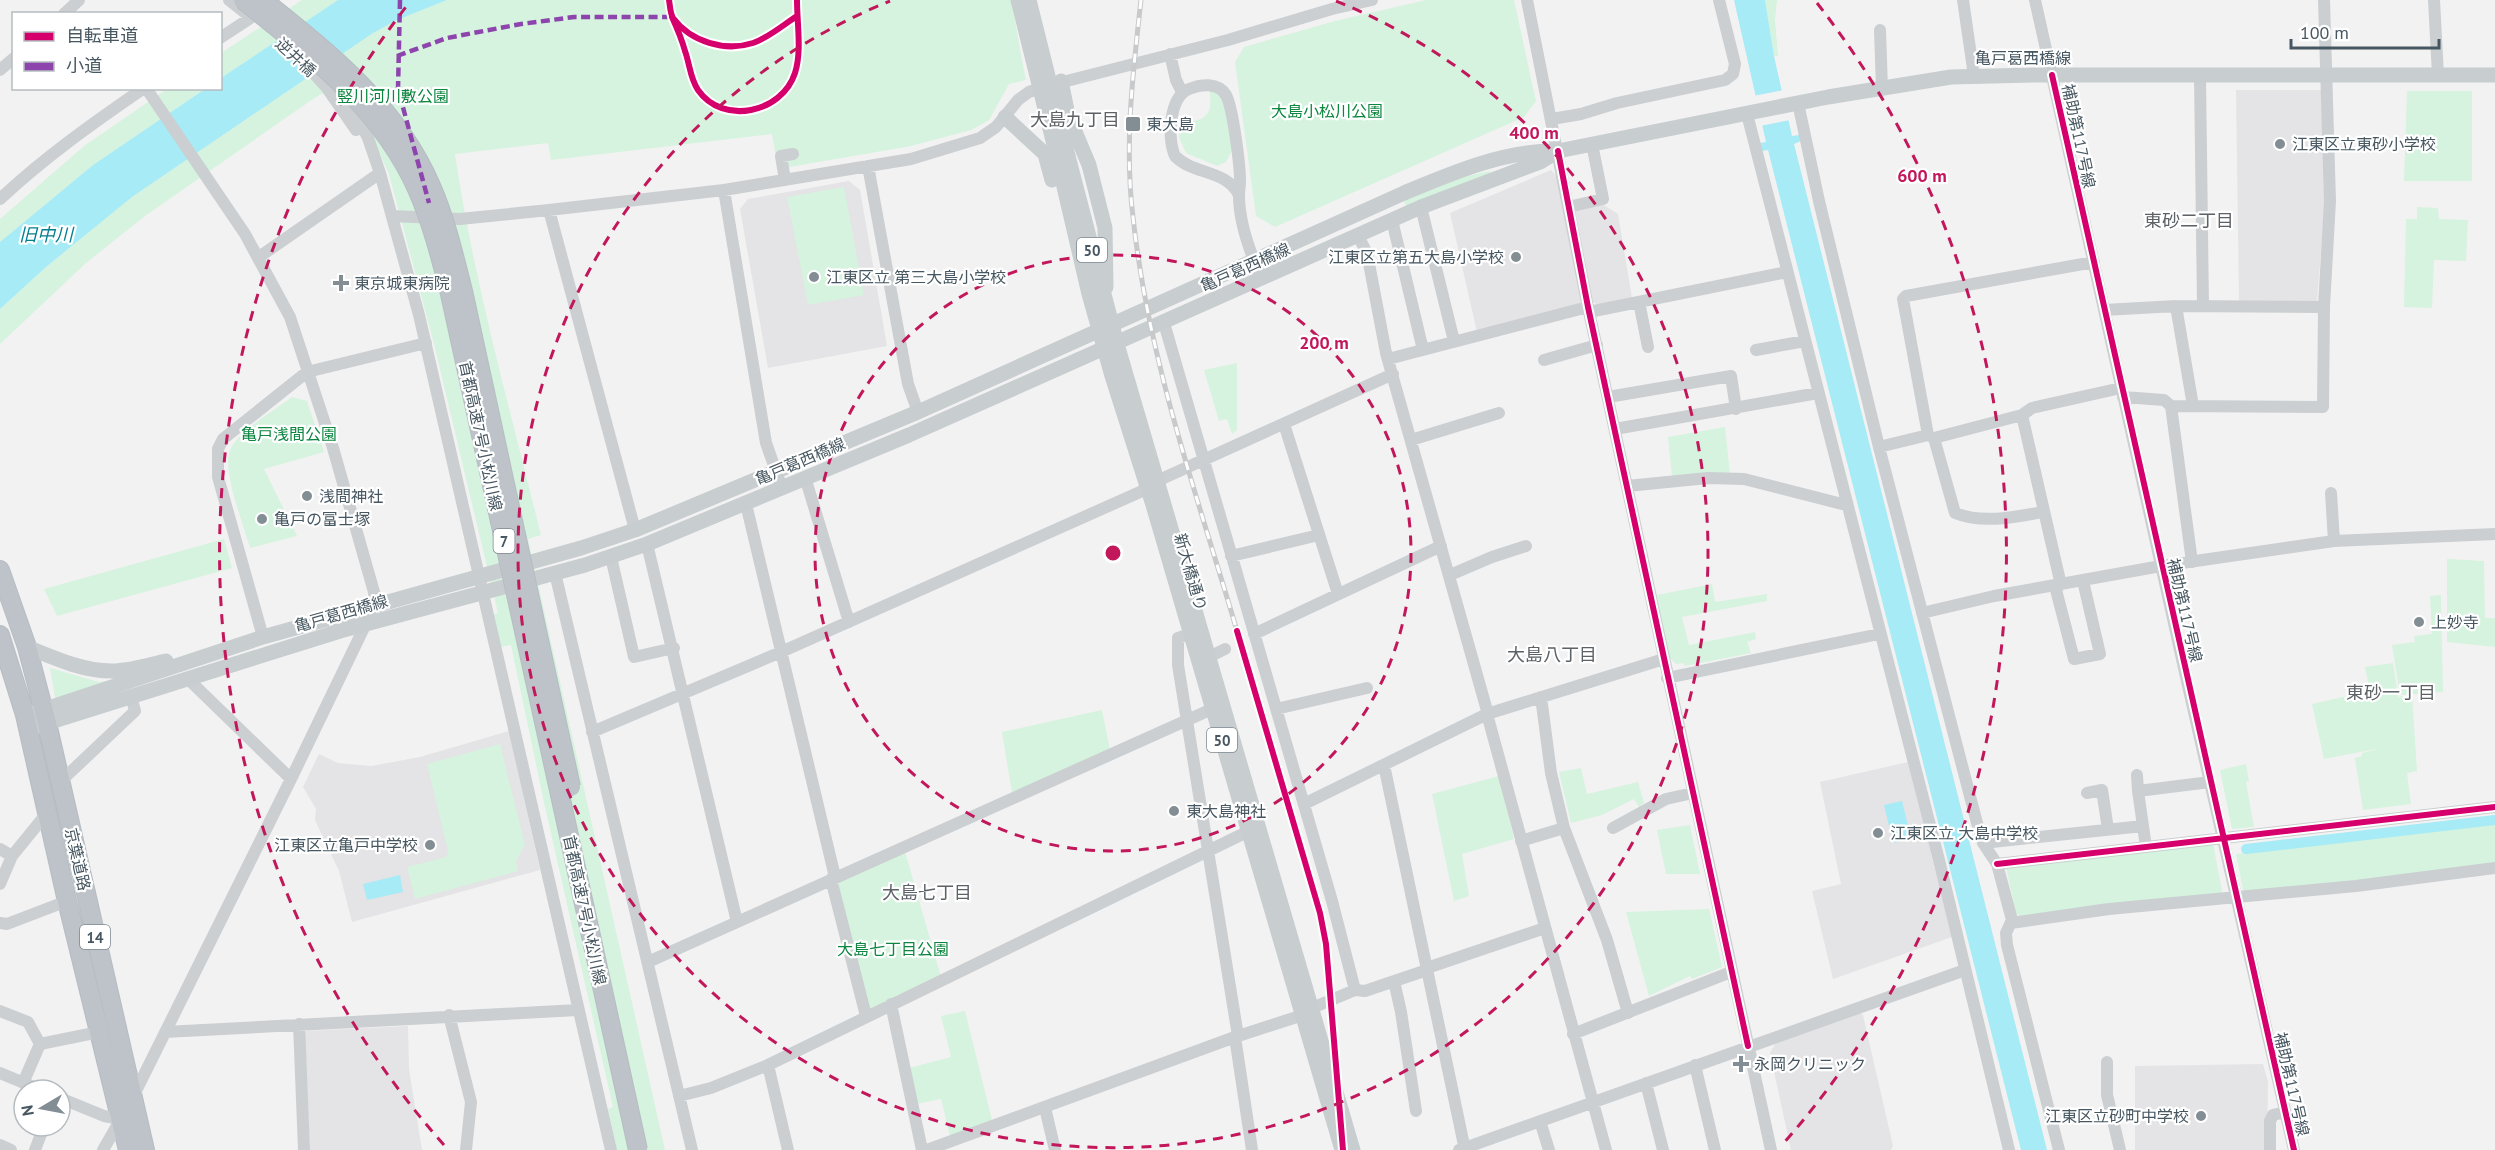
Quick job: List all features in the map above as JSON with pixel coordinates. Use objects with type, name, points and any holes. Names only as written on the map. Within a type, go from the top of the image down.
[{"type":"highway","name":"首都高速7号小松川線","points":[[243,0],[301,47],[366,108],[400,156],[418,190],[430,222],[450,294],[638,1150]]},
{"type":"highway","name":"首都高速7号小松川線","points":[[263,0],[308,36],[375,98],[410,146],[431,185],[442,214],[463,291],[650,1150]]},
{"type":"highway","name":"京葉道路","points":[[0,570],[27,648],[45,716],[145,1150]]},
{"type":"highway","name":"京葉道路","points":[[0,635],[4,655],[26,722],[128,1150]]},
{"type":"main road","name":"新大橋通り","points":[[1018,0],[1105,300],[1105,329]]},
{"type":"main road","name":"新大橋通り","points":[[1029,0],[1089,294],[1105,329],[1152,485],[1209,657],[1307,1012],[1342,1150]]},
{"type":"main road","name":"亀戸葛西橋線","points":[[26,722],[264,637],[581,548],[634,530],[918,412],[1404,193],[1453,173],[1491,161],[1538,151],[1558,151],[1796,103],[1974,76],[2495,75]]},
{"type":"main road","points":[[1061,81],[1068,115],[1089,165],[1105,228],[1107,272],[1105,300]]},
{"type":"main road","points":[[1005,117],[1045,154],[1069,253],[1089,294]]},
{"type":"main road","name":"亀戸葛西橋線","points":[[45,716],[131,696],[368,623],[611,557],[746,504],[805,477],[920,431],[1421,207],[1540,162],[1558,151]]},
{"type":"main road","points":[[1372,207],[1381,207],[1389,217],[1395,219],[1398,211],[1396,203],[1404,193]]},
{"type":"main road","name":"新大橋通り","points":[[1152,485],[1190,634],[1212,709],[1249,831],[1353,1150]]},
{"type":"main road","points":[[27,648],[83,668],[113,671],[226,649]]},
{"type":"street","name":"逆井橋","points":[[229,0],[303,60],[341,98]]},
{"type":"street","points":[[278,0],[368,138],[380,173],[426,343],[611,1150]]},
{"type":"street","points":[[392,216],[460,219],[549,210],[724,190],[911,159],[980,138],[1005,117],[1018,100],[1029,92],[1061,81],[1246,35],[1332,9],[1372,0]]},
{"type":"street","points":[[1527,0],[1667,678],[1771,1150]]},
{"type":"street","points":[[1552,118],[1581,114],[1617,103],[1725,80],[1733,74],[1735,64],[1719,0]]},
{"type":"street","points":[[1963,0],[1974,76]]},
{"type":"street","name":"補助第117号線","points":[[2035,0],[2235,897],[2294,1150]]},
{"type":"street","points":[[1880,447],[2022,415],[2032,408],[2122,393],[2163,400],[2171,406],[2323,407],[2324,307],[2330,201],[2324,0]]},
{"type":"street","points":[[2434,0],[2438,75]]},
{"type":"street","points":[[222,37],[252,17]]},
{"type":"street","points":[[1880,30],[1882,89]]},
{"type":"street","points":[[1170,54],[1176,80],[1182,92]]},
{"type":"street","points":[[0,70],[12,60]]},
{"type":"street","points":[[2200,76],[2203,306]]},
{"type":"street","points":[[1239,195],[1227,180],[1178,159],[1173,152],[1171,140],[1174,106],[1182,92],[1206,85],[1222,90],[1230,106],[1246,238],[1262,279]]},
{"type":"street","points":[[0,199],[35,166],[74,136],[142,90]]},
{"type":"street","points":[[103,1150],[165,1032],[368,623],[375,604],[374,592],[333,448],[290,317],[259,257],[146,90]]},
{"type":"street","points":[[1796,103],[1922,613],[1983,843],[1997,864],[2011,923],[2006,933],[2007,945],[2059,1150]]},
{"type":"street","points":[[1749,113],[1787,272],[2009,1150]]},
{"type":"street","points":[[1568,207],[1603,199],[1592,144]]},
{"type":"street","points":[[1203,170],[1214,172],[1229,167],[1235,156],[1236,145]]},
{"type":"street","points":[[785,180],[781,156],[793,153]]},
{"type":"street","points":[[868,166],[908,384],[918,412]]},
{"type":"street","points":[[259,257],[380,173]]},
{"type":"street","points":[[724,190],[766,443],[782,489]]},
{"type":"street","points":[[1421,207],[1454,341]]},
{"type":"street","points":[[549,210],[634,530]]},
{"type":"street","points":[[1395,219],[1423,350]]},
{"type":"street","points":[[1358,236],[1367,253],[1388,359],[1450,575],[1606,1150]]},
{"type":"street","points":[[2043,512],[2007,518],[1964,516],[1954,513],[1931,437],[1903,299],[1906,296],[2094,262]]},
{"type":"street","points":[[1388,359],[1589,309],[1639,302],[1787,272]]},
{"type":"street","points":[[1639,302],[1648,347]]},
{"type":"street","points":[[2104,310],[2176,306],[2324,307]]},
{"type":"street","points":[[2176,306],[2193,406]]},
{"type":"street","points":[[891,1005],[924,1150],[1045,1110],[1236,1036],[1307,1012],[1353,992],[1354,987],[1343,941],[1164,323]]},
{"type":"street","points":[[1756,350],[1805,341]]},
{"type":"street","points":[[264,637],[218,477],[218,449],[230,432],[308,372],[426,343]]},
{"type":"street","points":[[1544,360],[1597,345]]},
{"type":"street","points":[[592,732],[849,622],[1393,374]]},
{"type":"street","points":[[1608,397],[1731,376],[1736,408]]},
{"type":"street","points":[[1616,429],[1818,393]]},
{"type":"street","points":[[2171,406],[2192,562]]},
{"type":"street","points":[[1411,440],[1499,413]]},
{"type":"street","points":[[2022,415],[2074,660],[2100,654],[2083,581]]},
{"type":"street","points":[[1284,424],[1338,594]]},
{"type":"street","points":[[805,477],[849,622]]},
{"type":"street","points":[[1627,486],[1708,478],[1744,479],[1846,505]]},
{"type":"street","points":[[2331,493],[2334,541]]},
{"type":"street","points":[[746,504],[866,1016]]},
{"type":"street","points":[[1922,613],[1994,596],[2161,566],[2334,541],[2495,534]]},
{"type":"street","points":[[1231,556],[1319,535]]},
{"type":"street","points":[[647,543],[674,648],[737,922]]},
{"type":"street","points":[[1254,634],[1441,546]]},
{"type":"street","points":[[1450,575],[1492,557],[1526,546]]},
{"type":"street","points":[[611,557],[634,657],[674,648]]},
{"type":"street","points":[[555,573],[692,1150]]},
{"type":"street","points":[[1190,634],[1178,638],[1178,665],[1188,718],[1252,1150]]},
{"type":"street","points":[[1667,678],[1879,634]]},
{"type":"street","points":[[4,655],[27,648]]},
{"type":"street","points":[[1209,657],[1225,649]]},
{"type":"street","points":[[1304,804],[1487,714],[1664,659]]},
{"type":"street","points":[[187,678],[291,779]]},
{"type":"street","points":[[1276,709],[1367,688]]},
{"type":"street","points":[[60,782],[135,711],[131,696]]},
{"type":"street","points":[[1541,697],[1551,773],[1564,828],[1607,940],[1628,1013]]},
{"type":"street","points":[[648,962],[1212,709]]},
{"type":"street","points":[[1384,765],[1463,1149],[1965,970]]},
{"type":"street","points":[[2137,776],[2146,847]]},
{"type":"street","points":[[2138,791],[2210,782]]},
{"type":"street","points":[[2087,793],[2102,790],[2108,829]]},
{"type":"street","points":[[1613,828],[1666,799],[1693,793]]},
{"type":"street","points":[[1997,864],[2495,807]]},
{"type":"street","points":[[0,884],[12,856],[47,813]]},
{"type":"street","points":[[1983,843],[2143,826]]},
{"type":"street","points":[[1521,841],[1564,828]]},
{"type":"street","points":[[679,1096],[711,1088],[768,1065],[1249,831]]},
{"type":"street","points":[[0,849],[12,856]]},
{"type":"street","points":[[2011,923],[2109,909],[2345,887],[2495,868]]},
{"type":"street","points":[[0,923],[7,924],[67,901]]},
{"type":"street","points":[[1354,987],[1365,991],[1545,928]]},
{"type":"street","points":[[1573,1034],[1731,972]]},
{"type":"street","points":[[1394,981],[1416,1111]]},
{"type":"street","points":[[165,1032],[449,1015],[578,1010]]},
{"type":"street","points":[[0,1011],[28,1022],[40,1044]]},
{"type":"street","points":[[449,1015],[471,1102],[466,1150]]},
{"type":"street","points":[[299,1024],[304,1150]]},
{"type":"street","points":[[40,1044],[99,1032]]},
{"type":"street","points":[[26,1078],[40,1044]]},
{"type":"street","points":[[2107,1062],[2107,1095],[2120,1150]]},
{"type":"street","points":[[768,1065],[788,1150]]},
{"type":"street","points":[[1695,1065],[1714,1150]]},
{"type":"street","points":[[1646,1083],[1663,1150]]},
{"type":"street","points":[[72,1103],[104,1116],[121,1119]]},
{"type":"street","points":[[1045,1110],[1055,1150]]},
{"type":"street","points":[[2270,1150],[2270,1121],[2273,1115],[2285,1112]]},
{"type":"street","points":[[1540,1121],[1549,1150]]},
{"type":"street","points":[[0,1145],[11,1150]]},
{"type":"shaded area","name":"江東区立東砂小学校","points":[[2236,90],[2321,90],[2325,199],[2317,302],[2239,301]]},
{"type":"shaded area","name":"江東区立第五大島小学校","points":[[1551,170],[1557,177],[1582,301],[1579,307],[1477,332],[1450,213]]},
{"type":"shaded area","name":"江東区立 第三大島小学校","points":[[849,181],[860,190],[887,346],[768,368],[740,209],[748,199]]},
{"type":"shaded area","points":[[1599,202],[1618,214],[1632,298],[1600,306],[1593,302],[1573,207]]},
{"type":"shaded area","name":"江東区立亀戸中学校","points":[[509,731],[540,870],[352,922],[339,871],[315,820],[316,809],[303,787],[319,754],[338,763],[371,766],[420,757]]},
{"type":"shaded area","name":"江東区立 大島中学校","points":[[1908,762],[1952,937],[1833,979],[1812,891],[1841,884],[1820,782]]},
{"type":"shaded area","points":[[1861,1013],[1893,1146],[1891,1150],[1791,1150],[1770,1053],[1775,1044]]},
{"type":"shaded area","points":[[408,1026],[409,1069],[422,1150],[310,1150],[304,1034],[306,1031]]},
{"type":"shaded area","name":"江東区立砂町中学校","points":[[2263,1064],[2268,1082],[2267,1150],[2135,1150],[2135,1066]]},
{"type":"green space","points":[[302,0],[338,0],[222,77],[222,52]]},
{"type":"green space","name":"竪川河川敷公園","points":[[447,0],[1011,0],[1015,20],[1026,80],[1009,84],[989,120],[971,130],[911,146],[778,169],[772,134],[551,160],[548,143],[455,154],[482,298],[541,535],[528,539],[665,1150],[617,1150],[608,1109],[613,1107],[511,645],[500,647],[492,615],[498,613],[434,344],[389,174],[372,137],[339,83],[145,216],[86,263],[0,344],[0,309],[46,267],[132,197],[373,33],[397,20]]},
{"type":"green space","name":"大島小松川公園","points":[[1426,0],[1514,0],[1536,101],[1524,117],[1275,227],[1256,216],[1235,62],[1244,47],[1335,21]]},
{"type":"green space","points":[[1765,0],[1777,0],[1775,20],[1778,56],[1774,56]]},
{"type":"green space","points":[[1209,89],[1224,97],[1232,150],[1226,162],[1217,166],[1186,153],[1179,137],[1181,122],[1190,122],[1206,115],[1210,105]]},
{"type":"green space","points":[[166,90],[204,90],[93,165],[0,242],[0,219],[84,146]]},
{"type":"green space","points":[[2407,91],[2472,91],[2472,181],[2404,181]]},
{"type":"green space","points":[[1490,171],[1491,173],[1407,208],[1403,199],[1444,181]]},
{"type":"green space","points":[[844,187],[864,295],[808,305],[787,197]]},
{"type":"green space","points":[[2417,207],[2438,208],[2439,219],[2468,220],[2466,261],[2434,260],[2432,308],[2404,307],[2406,219],[2417,219]]},
{"type":"green space","points":[[1237,363],[1237,430],[1232,434],[1227,419],[1219,421],[1204,370]]},
{"type":"green space","name":"亀戸浅間公園","points":[[292,397],[307,401],[324,452],[264,469],[297,536],[250,548],[238,512],[228,469],[228,457],[231,448],[242,434]]},
{"type":"green space","points":[[1725,427],[1730,474],[1672,476],[1668,437]]},
{"type":"green space","points":[[224,539],[232,568],[57,616],[44,589]]},
{"type":"green space","points":[[2447,559],[2484,561],[2485,618],[2495,618],[2495,647],[2447,642]]},
{"type":"green space","points":[[1712,584],[1715,602],[1767,594],[1767,601],[1682,617],[1689,645],[1755,632],[1756,639],[1747,642],[1751,653],[1685,666],[1683,663],[1676,664],[1670,658],[1657,595]]},
{"type":"green space","points":[[2441,595],[2443,692],[2400,695],[2392,645],[2415,642],[2414,636],[2432,634],[2430,596]]},
{"type":"green space","points":[[2393,663],[2398,697],[2412,695],[2417,771],[2407,773],[2411,804],[2363,810],[2355,758],[2362,756],[2362,753],[2381,748],[2324,759],[2312,704],[2370,691],[2365,667]]},
{"type":"green space","points":[[50,668],[99,682],[119,680],[56,703]]},
{"type":"green space","points":[[1102,710],[1110,750],[1012,793],[1002,732]]},
{"type":"green space","points":[[500,744],[525,845],[516,861],[518,871],[415,899],[407,867],[446,857],[448,851],[427,764]]},
{"type":"green space","points":[[2246,764],[2249,781],[2246,782],[2254,827],[2232,829],[2220,770]]},
{"type":"green space","points":[[1581,768],[1587,794],[1638,782],[1644,803],[1639,807],[1634,799],[1602,815],[1571,823],[1559,772]]},
{"type":"green space","points":[[1499,776],[1514,839],[1462,854],[1469,896],[1454,901],[1432,794]]},
{"type":"green space","points":[[2495,824],[2495,865],[2247,893],[2243,890],[2236,854]]},
{"type":"green space","points":[[1690,825],[1700,874],[1666,874],[1657,830]]},
{"type":"green space","points":[[2213,844],[2222,891],[2220,895],[2020,917],[2016,913],[2006,867]]},
{"type":"green space","name":"大島七丁目公園","points":[[904,848],[941,977],[867,1010],[837,878]]},
{"type":"green space","points":[[1709,909],[1722,967],[1692,979],[1690,976],[1649,996],[1626,912]]},
{"type":"green space","points":[[965,1011],[992,1120],[950,1136],[941,1099],[916,1104],[909,1068],[951,1057],[941,1016]]},
{"type":"water","name":"旧中川","points":[[338,0],[447,0],[397,20],[373,33],[132,197],[46,267],[0,309],[0,242],[93,165],[204,90],[222,90],[222,77]]},
{"type":"water","points":[[1734,0],[1765,0],[1774,56],[1792,136],[1799,135],[1801,141],[1794,144],[2047,1150],[2021,1150],[1768,150],[1761,151],[1760,143],[1766,142]]},
{"type":"water","points":[[1902,801],[1911,838],[1893,843],[1884,805]]},
{"type":"water","points":[[400,875],[403,892],[367,900],[363,884]]},
{"type":"pier","points":[[1784,90],[1790,120],[1760,126],[1753,96]]},
{"type":"waterway","points":[[2246,849],[2495,820]]},
{"type":"railway","points":[[1141,0],[1129,135],[1130,190],[1140,270],[1162,375],[1190,478],[1237,631]]},
{"type":"marked path","points":[[400,0],[398,89],[429,203]]},
{"type":"marked path","points":[[397,56],[447,38],[574,17],[672,17],[674,21]]},
{"type":"cycle path","points":[[669,0],[672,16],[680,26],[699,39],[720,45],[742,45],[759,41],[797,16]]},
{"type":"cycle path","points":[[672,17],[698,90],[709,101],[722,108],[736,111],[751,110],[778,98],[788,87],[795,73],[799,47],[797,0]]},
{"type":"cycle path","points":[[2052,75],[2141,479],[2294,1150]]},
{"type":"cycle path","points":[[1558,151],[1588,307],[1748,1046]]},
{"type":"cycle path","points":[[1237,631],[1320,913],[1326,944],[1343,1150]]},
{"type":"cycle path","points":[[1997,864],[2495,807]]},
{"type":"place","name":"東大島","points":[[1133,124]]},
{"type":"place","name":"江東区立東砂小学校","points":[[2280,144]]},
{"type":"place","name":"江東区立第五大島小学校","points":[[1516,257]]},
{"type":"place","name":"江東区立 第三大島小学校","points":[[814,277]]},
{"type":"place","name":"東京城東病院","points":[[341,283]]},
{"type":"place","name":"浅間神社","points":[[307,496]]},
{"type":"place","name":"亀戸の富士塚","points":[[262,519]]},
{"type":"place","name":"上妙寺","points":[[2419,622]]},
{"type":"place","name":"東大島神社","points":[[1174,811]]},
{"type":"place","name":"江東区立 大島中学校","points":[[1878,833]]},
{"type":"place","name":"江東区立亀戸中学校","points":[[430,845]]},
{"type":"place","name":"永岡クリニック","points":[[1741,1064]]},
{"type":"place","name":"江東区立砂町中学校","points":[[2201,1116]]},
{"type":"district","name":"大島九丁目","points":[[1075,119]]},
{"type":"district","name":"東砂二丁目","points":[[2189,220]]},
{"type":"district","name":"大島八丁目","points":[[1552,654]]},
{"type":"district","name":"東砂一丁目","points":[[2391,692]]},
{"type":"district","name":"大島七丁目","points":[[927,892]]}]
